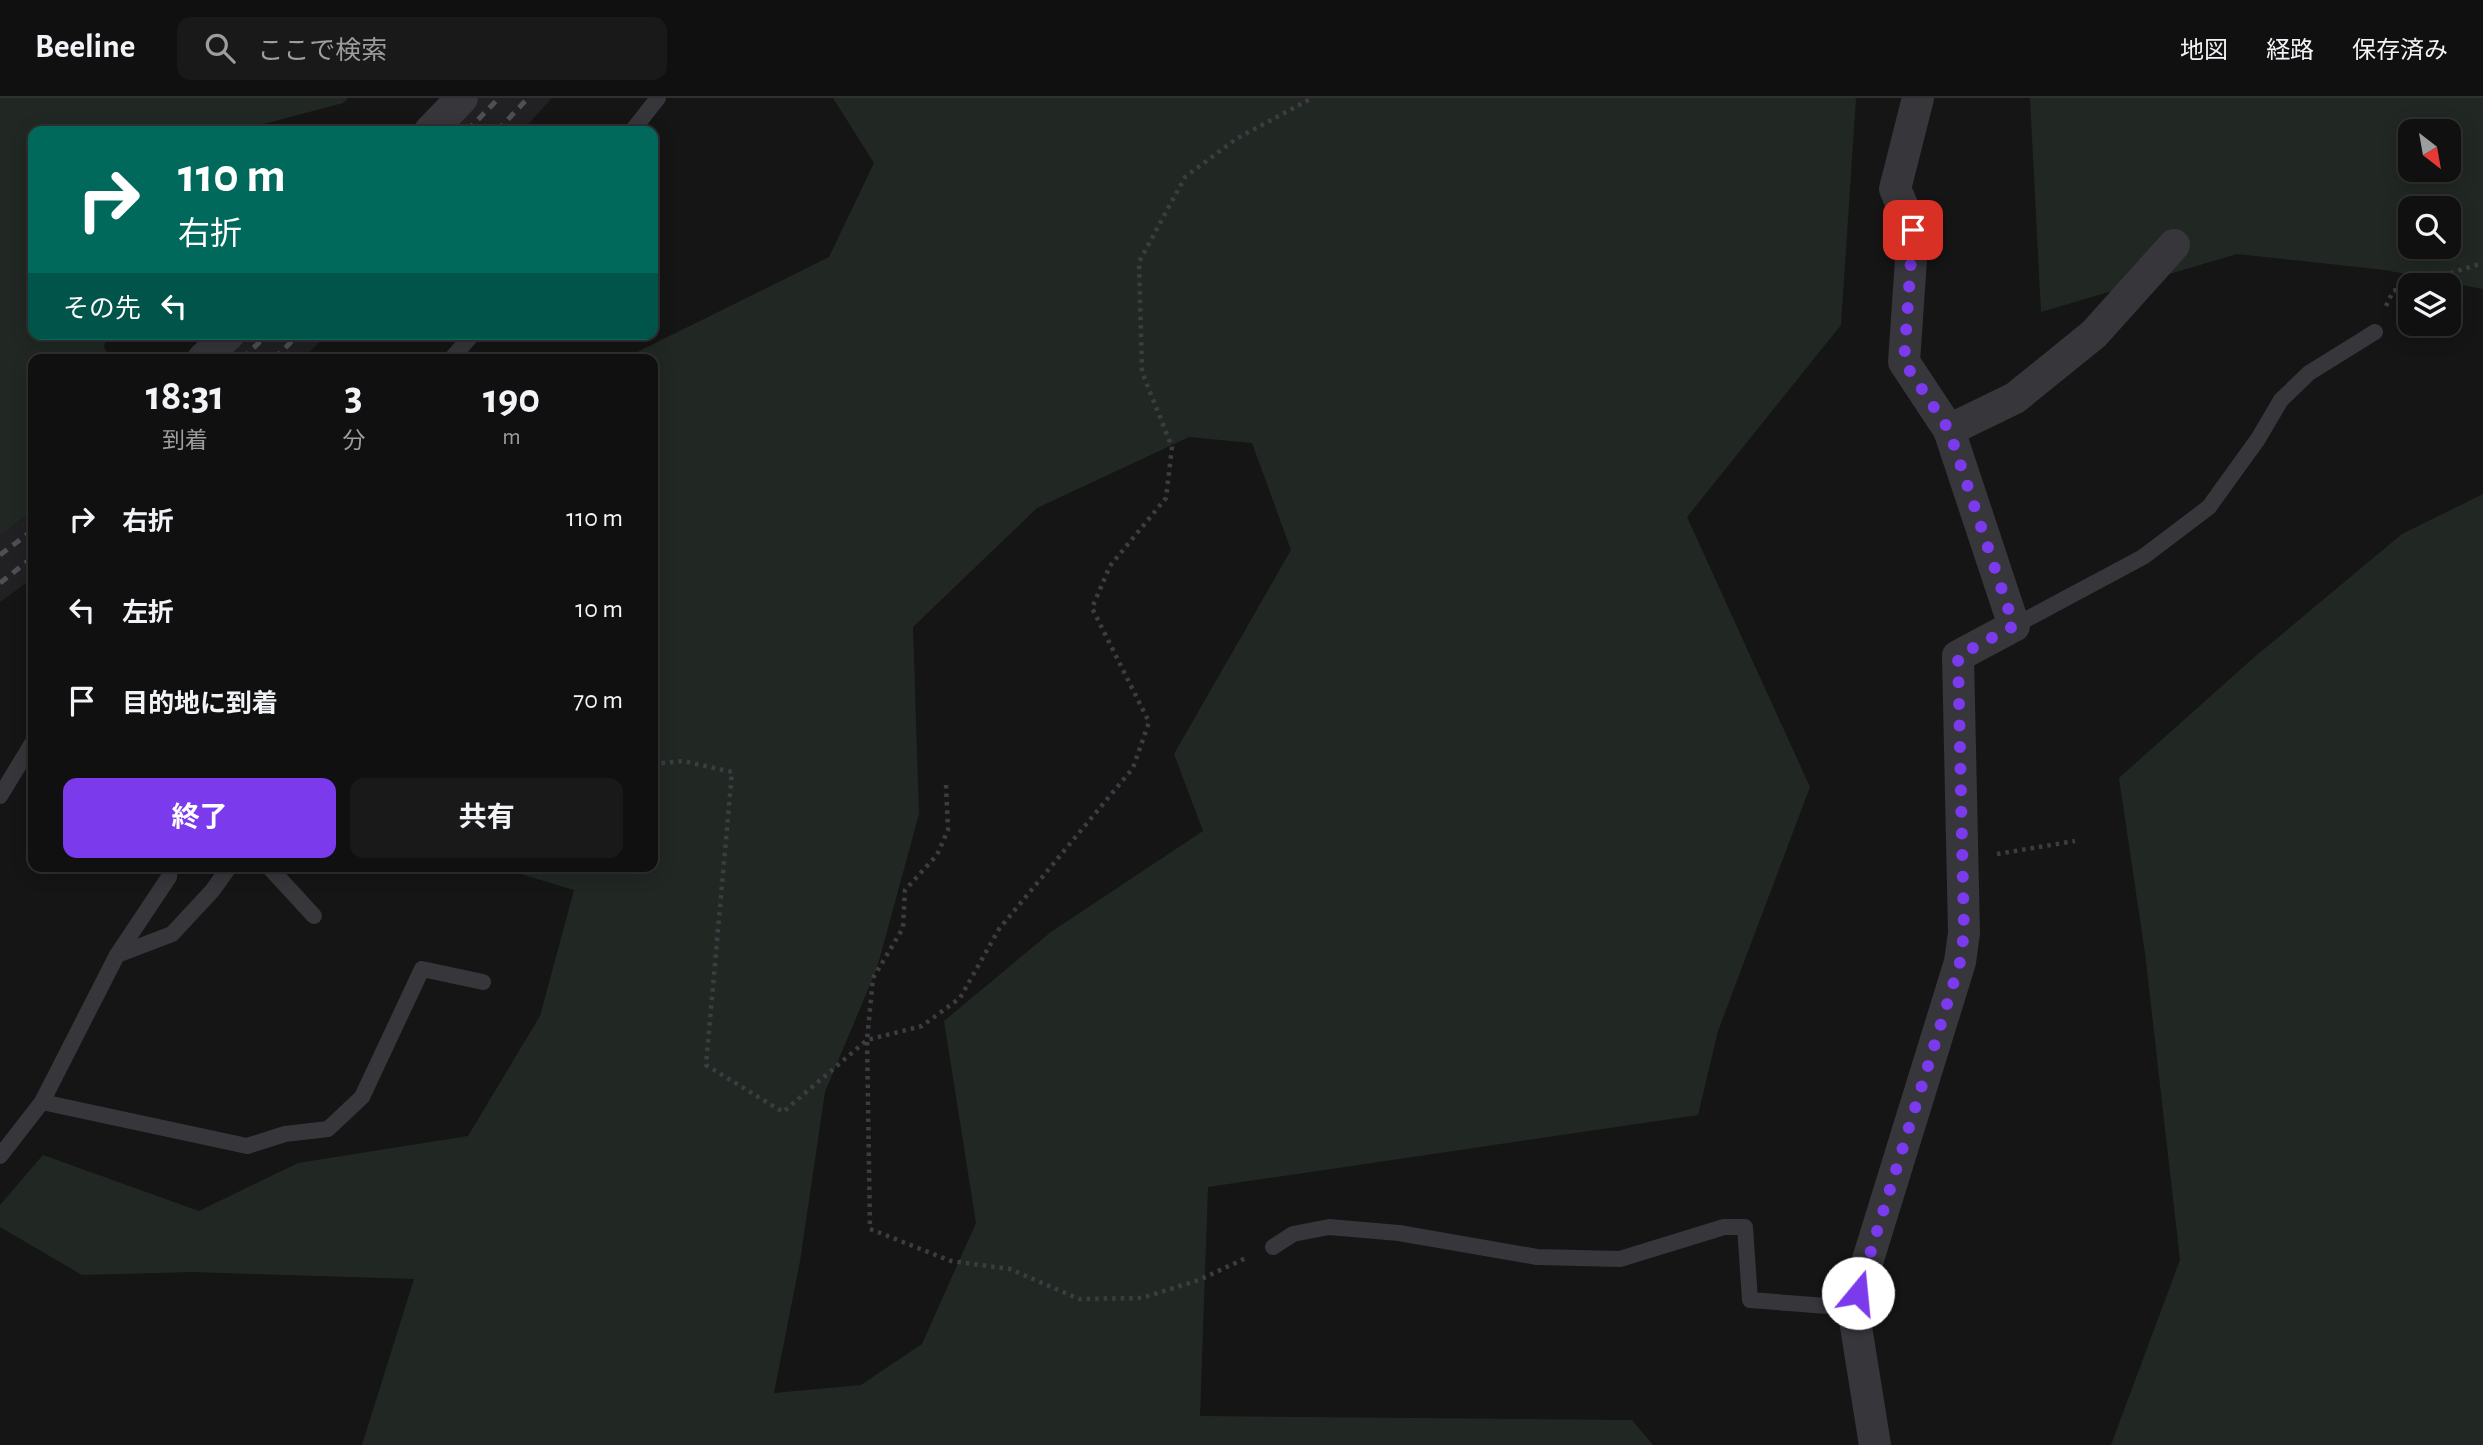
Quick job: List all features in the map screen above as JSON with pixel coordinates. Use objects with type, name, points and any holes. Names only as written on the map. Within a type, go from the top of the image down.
[{"type":"street","points":[[435,126],[462,98]]},
{"type":"street","points":[[1875,1445],[1853,1308],[1960,962],[1964,933],[1958,656],[2014,626],[1949,430],[1904,362],[1913,230],[1895,189],[1918,98]]},
{"type":"street","points":[[1949,430],[2015,398],[2094,334],[2174,245]]},
{"type":"street","points":[[209,354],[223,340]]},
{"type":"lane","points":[[636,126],[659,98]]},
{"type":"lane","points":[[2014,626],[2143,557],[2209,507],[2258,439],[2281,400],[2309,373],[2375,332]]},
{"type":"lane","points":[[455,354],[468,340]]},
{"type":"lane","points":[[0,796],[28,750]]},
{"type":"lane","points":[[0,1156],[42,1102],[117,955],[169,877],[169,872]]},
{"type":"lane","points":[[117,955],[172,934],[226,872]]},
{"type":"lane","points":[[274,872],[314,916]]},
{"type":"lane","points":[[42,1102],[247,1146],[285,1134],[328,1129],[362,1097],[422,969],[483,982]]},
{"type":"lane","points":[[1273,1247],[1293,1234],[1329,1227],[1399,1233],[1537,1257],[1619,1259],[1724,1227],[1745,1227],[1750,1300],[1853,1308]]},
{"type":"path","points":[[658,764],[683,761],[732,772],[706,1065],[783,1112],[867,1040],[922,1026],[960,998],[999,929],[1133,768],[1149,722],[1092,608],[1110,566],[1166,498],[1172,446],[1142,372],[1139,262],[1185,177],[1236,139],[1312,98]]},
{"type":"path","points":[[2375,332],[2393,291],[2483,263]]},
{"type":"path","points":[[946,785],[948,830],[937,855],[905,890],[903,928],[873,978],[867,1040],[870,1229],[950,1261],[1010,1269],[1079,1299],[1142,1298],[1199,1280],[1273,1247]]},
{"type":"path","points":[[1962,860],[2075,841]]},
{"type":"shaded area","points":[[0,98],[348,98],[343,103],[259,126],[28,126],[28,340],[106,340],[104,347],[108,354],[28,354],[28,515],[0,535]]},
{"type":"shaded area","points":[[479,98],[552,98],[527,126],[453,126]]},
{"type":"shaded area","points":[[833,98],[1856,98],[1841,325],[1687,517],[1810,787],[1718,1031],[1698,1115],[1208,1187],[1200,1416],[1632,1420],[1653,1445],[362,1445],[414,1279],[192,1272],[82,1275],[0,1227],[0,1205],[43,1155],[199,1211],[298,1163],[468,1136],[540,1016],[574,890],[514,872],[658,872],[658,354],[633,354],[829,257],[874,163]],"holes":[[[1189,437],[1252,443],[1291,550],[1174,754],[1203,831],[1051,932],[944,1021],[976,1223],[922,1344],[861,1385],[774,1393],[800,1261],[825,1092],[877,968],[919,814],[913,627],[1037,508]]]},
{"type":"shaded area","points":[[2030,98],[2483,98],[2483,289],[2461,285],[2461,273],[2400,273],[2237,254],[2041,312]]},
{"type":"shaded area","points":[[242,340],[322,340],[307,354],[228,354]]},
{"type":"shaded area","points":[[2483,494],[2483,1445],[2111,1445],[2180,1260],[2145,953],[2119,778],[2251,660],[2402,534]]},
{"type":"shaded area","points":[[28,515],[28,582],[0,602],[0,535]]},
{"type":"railway","points":[[472,126],[499,98]]},
{"type":"railway","points":[[502,126],[528,98]]},
{"type":"railway","points":[[247,354],[262,340]]},
{"type":"railway","points":[[279,354],[293,340]]},
{"type":"railway","points":[[0,555],[28,534]]},
{"type":"railway","points":[[0,583],[28,561]]},
{"type":"route","points":[[1858,1293],[1960,962],[1964,933],[1958,656],[2014,626],[1949,430],[1904,362],[1913,230]]}]
